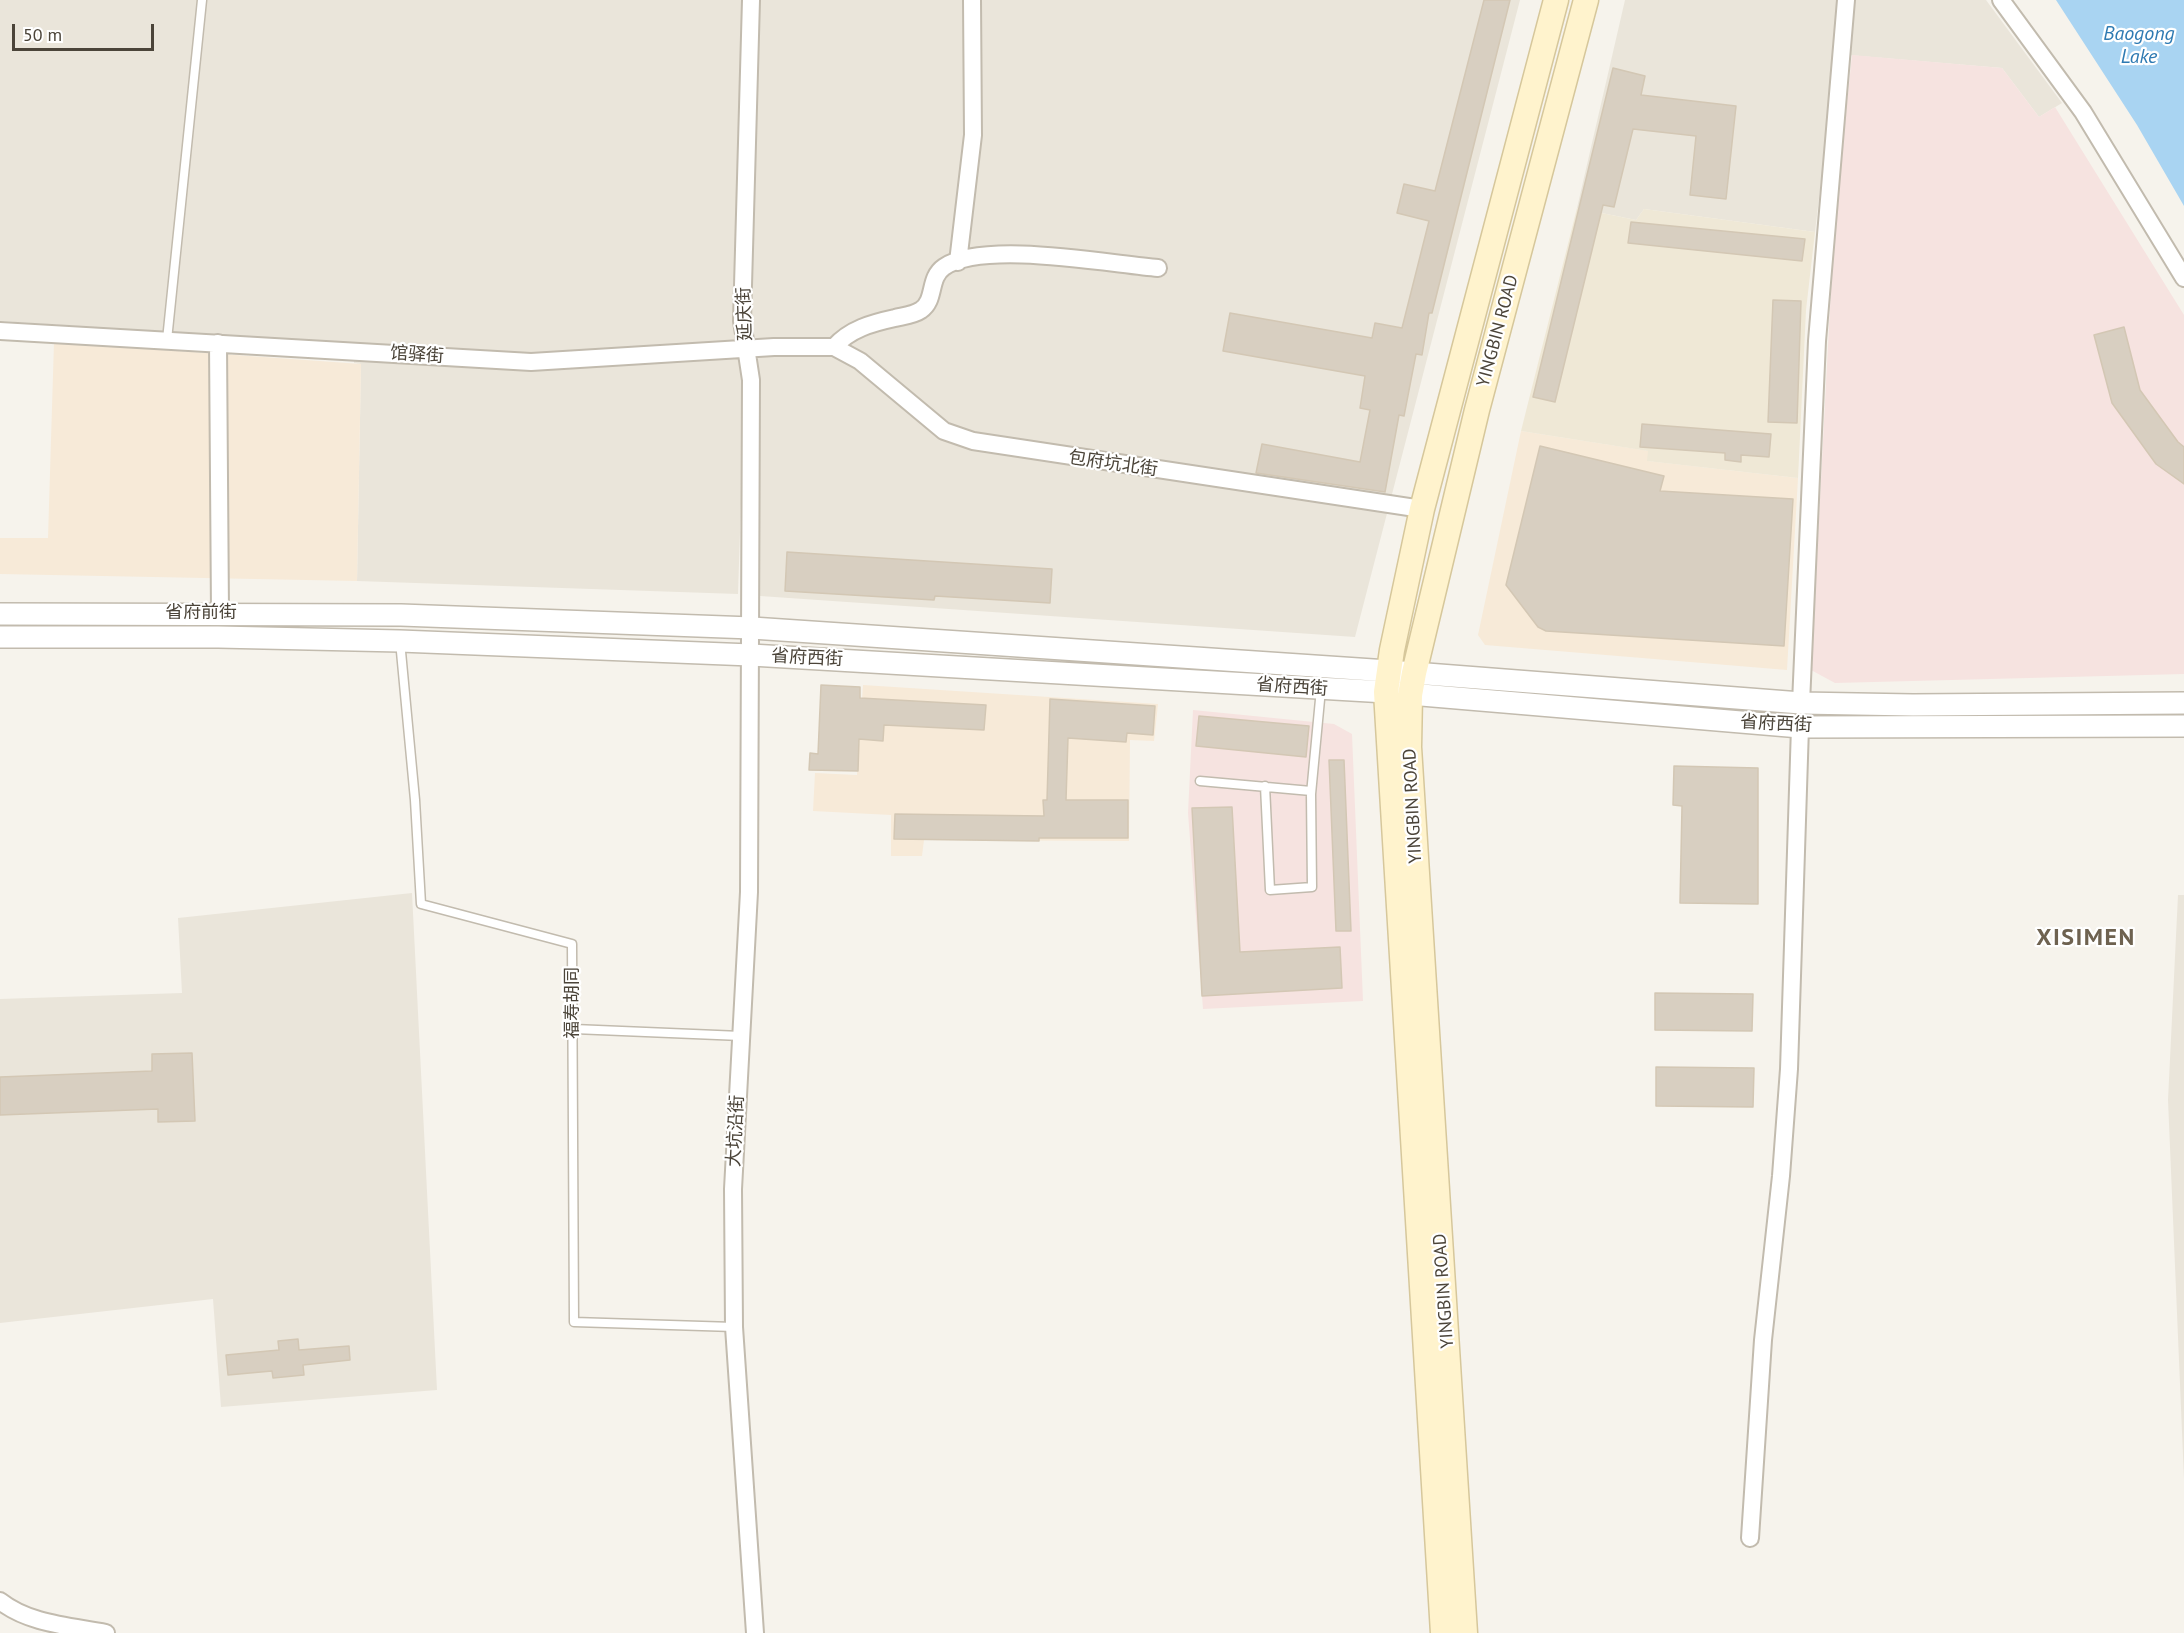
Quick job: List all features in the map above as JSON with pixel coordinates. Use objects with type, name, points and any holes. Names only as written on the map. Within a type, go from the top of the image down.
[{"type":"main road","name":"YINGBIN ROAD","points":[[1443,1633],[1400,683],[1422,509],[1556,0]]},
{"type":"main road","name":"YINGBIN ROAD","points":[[1465,1633],[1409,747],[1400,683],[1477,410],[1586,0]]},
{"type":"street","name":"延庆街","points":[[751,0],[742,321],[751,380],[752,628]]},
{"type":"street","points":[[957,262],[973,135],[972,0]]},
{"type":"street","points":[[1801,703],[1817,341],[1846,0]]},
{"type":"street","points":[[2001,0],[2083,112],[2184,278]]},
{"type":"street","points":[[834,347],[842,338],[865,326],[922,309],[928,302],[935,276],[945,266],[957,262],[1004,253],[1158,268]]},
{"type":"street","name":"馆驿街","points":[[0,331],[531,362],[746,349],[834,347]]},
{"type":"street","points":[[218,343],[220,613]]},
{"type":"street","name":"包府坑北街","points":[[834,347],[860,361],[944,431],[973,441],[1422,509]]},
{"type":"street","name":"省府前街","points":[[0,614],[401,615]]},
{"type":"street","name":"省府西街","points":[[401,615],[752,628],[1400,683],[1800,727],[2184,726]]},
{"type":"street","name":"大坑沿街","points":[[752,628],[749,892],[733,1189],[734,1327],[755,1633]]},
{"type":"street","name":"省府前街","points":[[0,638],[218,637],[399,641]]},
{"type":"street","name":"省府西街","points":[[399,641],[752,655],[1321,689],[1400,683],[1801,703],[1913,705],[2184,702]]},
{"type":"street","points":[[1750,1538],[1763,1340],[1781,1176],[1789,1069],[1800,727]]},
{"type":"street","points":[[0,1601],[14,1611],[29,1617],[106,1633]]},
{"type":"lane","points":[[167,340],[202,0]]},
{"type":"lane","name":"福寿胡同","points":[[399,641],[415,800],[421,904],[572,944],[574,1322],[734,1327]]},
{"type":"lane","points":[[1265,786],[1270,890],[1312,887],[1311,790],[1321,689]]},
{"type":"lane","points":[[1200,780],[1311,790]]},
{"type":"lane","points":[[573,1029],[741,1036]]},
{"type":"shaded area","points":[[0,0],[743,0],[737,326],[745,377],[738,594],[357,581],[361,364],[354,363],[355,344],[0,321]]},
{"type":"shaded area","points":[[757,0],[1520,0],[1355,637],[760,596],[756,368],[748,333]]},
{"type":"shaded area","points":[[1625,0],[1986,0],[2062,103],[2039,117],[2002,68],[1836,54],[1815,232],[1644,209],[1636,220],[1577,208]]},
{"type":"shaded area","points":[[1852,55],[2002,68],[2039,117],[2055,107],[2184,315],[2184,674],[1835,683],[1811,670],[1834,231]]},
{"type":"shaded area","points":[[1577,208],[1636,220],[1644,209],[1815,232],[1806,310],[1798,478],[1647,461],[1648,451],[1521,431]]},
{"type":"shaded area","points":[[54,342],[361,364],[357,581],[0,574],[0,538],[48,538]]},
{"type":"shaded area","points":[[1521,431],[1649,451],[1648,461],[1798,478],[1787,670],[1485,645],[1478,635]]},
{"type":"shaded area","points":[[863,685],[1158,704],[1154,741],[1130,740],[1129,841],[924,840],[922,856],[891,856],[891,815],[813,811],[815,773],[857,775]]},
{"type":"shaded area","points":[[1193,710],[1334,724],[1352,734],[1363,1001],[1203,1009],[1188,813]]},
{"type":"shaded area","points":[[412,893],[437,1390],[221,1407],[213,1299],[0,1323],[0,999],[182,993],[178,918]]},
{"type":"shaded area","points":[[2178,895],[2184,895],[2184,1479],[2168,1100]]},
{"type":"water","name":"Baogong Lake","points":[[2056,0],[2184,0],[2184,206],[2137,125]]},
{"type":"building","points":[[1484,0],[1510,0],[1432,313],[1429,313],[1422,355],[1416,354],[1404,416],[1399,415],[1385,492],[1256,473],[1262,444],[1360,462],[1370,410],[1360,408],[1365,376],[1223,351],[1230,313],[1372,338],[1375,323],[1402,328],[1429,221],[1397,213],[1404,184],[1435,191]]},
{"type":"building","points":[[1613,68],[1645,76],[1641,95],[1736,106],[1726,199],[1690,195],[1696,136],[1633,129],[1614,207],[1603,205],[1555,402],[1533,397]]},
{"type":"building","points":[[1631,222],[1805,239],[1802,261],[1628,243]]},
{"type":"building","points":[[1773,300],[1801,301],[1797,423],[1768,422]]},
{"type":"building","points":[[2124,327],[2140,390],[2184,447],[2184,484],[2156,464],[2112,403],[2094,335]]},
{"type":"building","points":[[1642,424],[1771,434],[1769,457],[1741,455],[1741,462],[1725,460],[1725,453],[1640,447]]},
{"type":"building","points":[[1540,446],[1664,476],[1660,491],[1793,499],[1784,646],[1546,631],[1538,627],[1506,585]]},
{"type":"building","points":[[787,552],[1052,569],[1050,603],[935,596],[934,600],[785,591]]},
{"type":"building","points":[[821,685],[860,687],[860,698],[986,705],[984,730],[884,725],[883,741],[859,739],[858,771],[809,770],[810,753],[818,754]]},
{"type":"building","points":[[1050,699],[1155,706],[1153,735],[1127,733],[1126,742],[1068,738],[1066,800],[1128,800],[1128,838],[1039,838],[1039,841],[894,839],[895,814],[1044,816],[1043,800],[1047,800]]},
{"type":"building","points":[[1199,716],[1309,726],[1306,757],[1196,746]]},
{"type":"building","points":[[1329,760],[1344,760],[1351,931],[1336,931]]},
{"type":"building","points":[[1674,766],[1758,768],[1758,904],[1680,903],[1682,806],[1673,805]]},
{"type":"building","points":[[1232,807],[1240,952],[1340,947],[1342,988],[1202,996],[1192,808]]},
{"type":"building","points":[[1655,993],[1753,994],[1752,1031],[1655,1030]]},
{"type":"building","points":[[192,1053],[195,1121],[158,1122],[158,1109],[0,1115],[0,1077],[152,1071],[152,1054]]},
{"type":"building","points":[[1656,1067],[1754,1068],[1753,1107],[1656,1106]]},
{"type":"building","points":[[298,1339],[299,1350],[349,1346],[350,1360],[303,1365],[304,1375],[273,1378],[272,1371],[228,1375],[226,1355],[279,1350],[278,1341]]},
{"type":"district","name":"XISIMEN","points":[[2086,938]]}]
